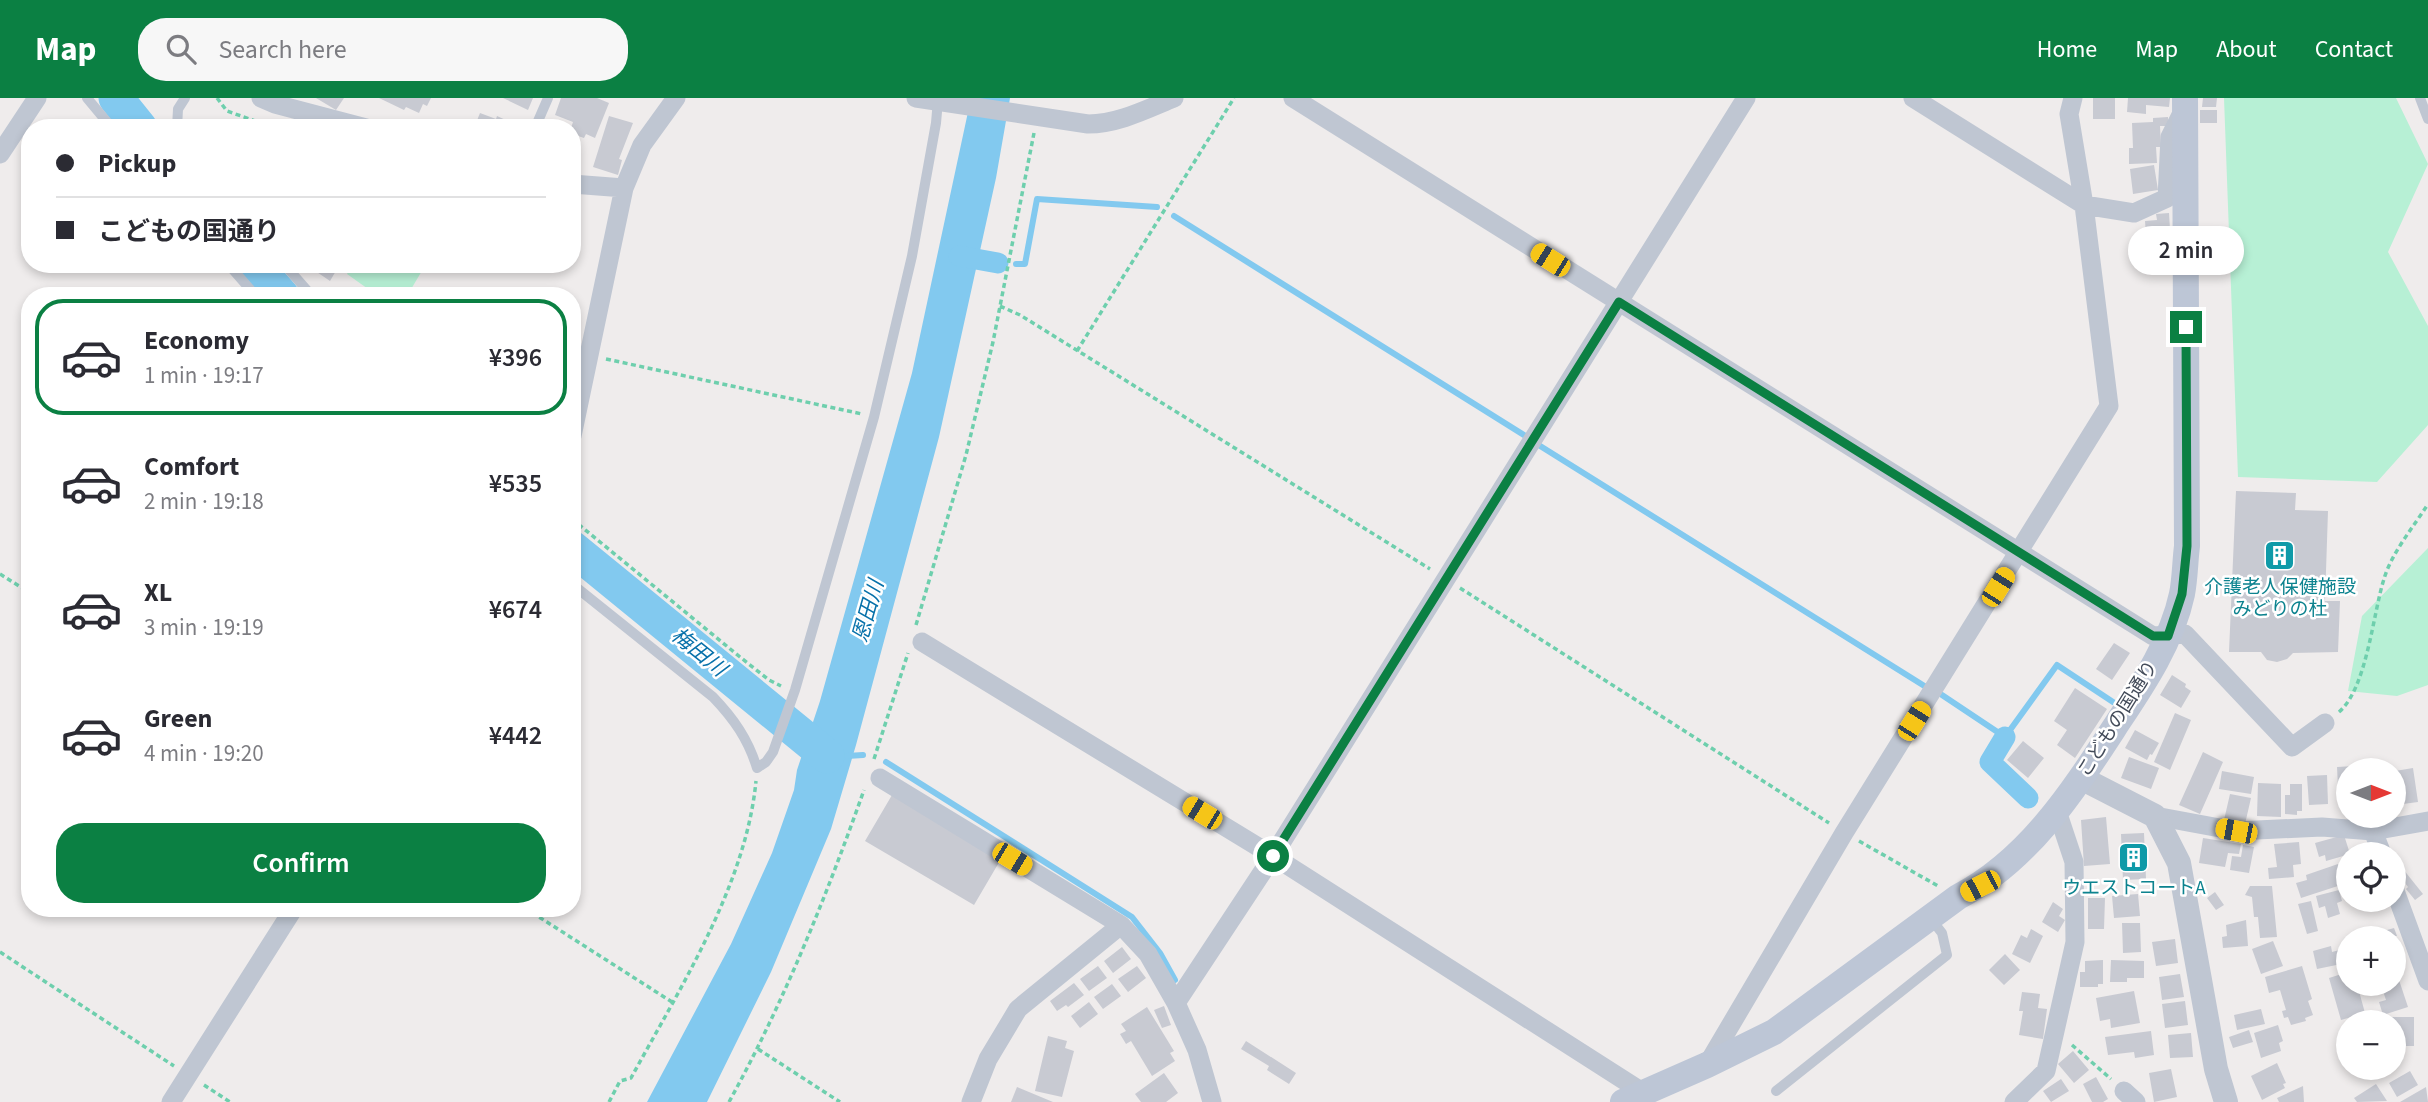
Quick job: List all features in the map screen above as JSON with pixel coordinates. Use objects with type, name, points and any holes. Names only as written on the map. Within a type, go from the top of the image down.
[{"type":"main road","name":"こどもの国通り","points":[[1651,1094],[1774,1032],[1930,917],[1980,886],[2020,852],[2057,811],[2143,684],[2168,636],[2182,594],[2187,546],[2185,103]]},
{"type":"street","points":[[23,119],[37,98]]},
{"type":"street","points":[[261,98],[332,119]]},
{"type":"street","points":[[581,396],[624,188],[642,145],[676,98]]},
{"type":"street","points":[[916,98],[940,101],[1033,126],[1100,124],[1121,119],[1174,98]]},
{"type":"street","points":[[1293,98],[2153,636],[2185,634],[2292,747],[2325,723]]},
{"type":"street","points":[[1176,1003],[1273,856],[1746,98]]},
{"type":"street","points":[[1913,98],[2084,205],[2134,213],[2167,198],[2169,137],[2185,103]]},
{"type":"street","points":[[1707,1066],[1844,833],[2109,407],[2084,205],[2069,114],[2073,98]]},
{"type":"street","points":[[0,154],[21,122]]},
{"type":"street","points":[[581,185],[624,188]]},
{"type":"street","points":[[915,639],[1273,856],[1651,1094]]},
{"type":"street","points":[[873,774],[1121,925],[1148,954],[1176,1003],[1197,1050],[1212,1102]]},
{"type":"street","points":[[2081,778],[2155,816],[2236,831],[2322,827],[2373,831],[2428,821]]},
{"type":"street","points":[[2014,1102],[2046,1072],[2075,942],[2074,862],[2057,811]]},
{"type":"street","points":[[2155,816],[2179,863],[2216,1069],[2226,1102]]},
{"type":"street","points":[[2373,831],[2377,842]]},
{"type":"street","points":[[2403,912],[2428,981]]},
{"type":"street","points":[[171,1102],[288,917]]},
{"type":"street","points":[[971,1102],[988,1059],[1018,1010],[1121,925]]},
{"type":"lane","points":[[87,98],[104,119]]},
{"type":"lane","points":[[177,119],[178,109],[185,98]]},
{"type":"lane","points":[[539,119],[548,98]]},
{"type":"lane","points":[[2420,98],[2428,119]]},
{"type":"lane","points":[[581,591],[713,697],[746,737],[757,768],[766,762],[773,752],[795,690],[874,417],[909,269],[940,101]]},
{"type":"lane","points":[[236,273],[248,287]]},
{"type":"lane","points":[[292,273],[304,287]]},
{"type":"lane","points":[[1776,1091],[1947,955],[1942,933],[1930,917]]},
{"type":"path","points":[[217,98],[227,111],[250,119]]},
{"type":"path","points":[[1077,351],[1234,98]]},
{"type":"path","points":[[729,1102],[758,1049],[806,944],[873,774],[915,639],[966,455],[1000,306],[1033,126]]},
{"type":"path","points":[[1000,306],[1446,579],[1844,833],[1958,898]]},
{"type":"path","points":[[590,355],[874,417]]},
{"type":"path","points":[[2325,723],[2343,708],[2358,681],[2384,576],[2428,504]]},
{"type":"path","points":[[581,526],[769,680],[795,690]]},
{"type":"path","points":[[0,574],[21,587]]},
{"type":"path","points":[[609,1102],[620,1081],[631,1079],[727,890],[754,808],[757,768]]},
{"type":"path","points":[[539,917],[672,1002]]},
{"type":"path","points":[[0,952],[230,1102]]},
{"type":"path","points":[[2054,1030],[2130,1097]]},
{"type":"path","points":[[758,1049],[840,1102]]},
{"type":"green space","points":[[2224,98],[2396,98],[2428,164],[2388,252],[2428,326],[2428,425],[2377,482],[2238,477]]},
{"type":"green space","points":[[421,273],[412,287],[365,287],[347,274]]},
{"type":"green space","points":[[2428,548],[2428,685],[2397,696],[2348,691],[2362,616]]},
{"type":"water","name":"恩田川","points":[[971,98],[1010,98],[996,178],[939,437],[831,829],[771,972],[707,1102],[647,1102],[731,944],[772,853],[794,790],[797,770],[820,701],[912,373]]},
{"type":"building","points":[[316,98],[344,98],[336,110]]},
{"type":"building","points":[[379,98],[431,98],[427,106],[423,104],[419,113],[406,107],[404,110]]},
{"type":"building","points":[[503,98],[533,98],[528,110]]},
{"type":"building","points":[[561,98],[597,98],[609,103],[595,138],[586,134],[584,138],[581,137],[581,119],[565,119],[555,115]]},
{"type":"building","points":[[2093,98],[2115,98],[2115,119],[2093,119]]},
{"type":"building","points":[[2128,98],[2170,98],[2169,107],[2146,105],[2146,114],[2127,112]]},
{"type":"building","points":[[2203,98],[2217,98],[2216,107],[2202,107]]},
{"type":"building","points":[[2200,110],[2217,110],[2217,123],[2200,123]]},
{"type":"building","points":[[480,113],[496,119],[478,119]]},
{"type":"building","points":[[609,116],[633,123],[619,159],[622,160],[618,175],[593,167]]},
{"type":"building","points":[[2168,117],[2168,126],[2160,126],[2161,147],[2156,147],[2157,163],[2129,164],[2129,148],[2133,148],[2132,123],[2153,122],[2153,118]]},
{"type":"building","points":[[2154,165],[2158,190],[2133,194],[2130,169]]},
{"type":"building","points":[[2169,213],[2171,246],[2147,248],[2145,221],[2157,220],[2156,214]]},
{"type":"building","points":[[318,273],[335,273],[330,281]]},
{"type":"building","name":"介護老人保健施設 みどりの杜","points":[[2236,491],[2296,493],[2295,510],[2328,511],[2325,601],[2340,601],[2338,652],[2293,653],[2287,659],[2277,662],[2267,660],[2261,652],[2229,652]]},
{"type":"building","points":[[2114,643],[2130,653],[2112,680],[2096,669]]},
{"type":"building","points":[[2172,675],[2186,684],[2185,687],[2191,691],[2181,708],[2160,695]]},
{"type":"building","points":[[2075,688],[2107,709],[2075,758],[2057,745],[2067,730],[2054,721]]},
{"type":"building","points":[[2175,713],[2191,720],[2170,770],[2154,762]]},
{"type":"building","points":[[2135,730],[2159,743],[2147,760],[2125,748]]},
{"type":"building","points":[[2023,741],[2044,758],[2028,778],[2007,760]]},
{"type":"building","points":[[2203,752],[2223,762],[2200,814],[2179,805]]},
{"type":"building","points":[[2129,757],[2159,768],[2151,789],[2121,778]]},
{"type":"building","points":[[2413,768],[2418,802],[2406,804],[2406,769]]},
{"type":"building","points":[[2222,771],[2254,777],[2251,794],[2219,789]]},
{"type":"building","points":[[2327,775],[2328,804],[2309,805],[2307,776]]},
{"type":"building","points":[[2258,783],[2281,784],[2281,817],[2257,816]]},
{"type":"building","points":[[2290,784],[2302,784],[2302,811],[2297,811],[2297,815],[2285,814],[2285,795],[2290,795]]},
{"type":"building","points":[[2230,794],[2251,798],[2245,824],[2224,820]]},
{"type":"building","points":[[892,795],[1001,859],[974,905],[865,841]]},
{"type":"building","points":[[2106,817],[2110,864],[2084,866],[2081,820]]},
{"type":"building","name":"ウエストコートA","points":[[2144,833],[2146,879],[2123,880],[2121,834]]},
{"type":"building","points":[[2344,835],[2346,842],[2336,842],[2336,858],[2326,861],[2325,855],[2319,857],[2315,843]]},
{"type":"building","points":[[2203,838],[2241,844],[2239,854],[2228,853],[2225,867],[2199,863]]},
{"type":"building","points":[[2299,842],[2301,864],[2293,865],[2294,877],[2269,879],[2268,868],[2277,867],[2274,844]]},
{"type":"building","points":[[2243,845],[2254,847],[2249,873],[2230,870],[2232,856],[2241,857]]},
{"type":"building","points":[[2336,865],[2336,887],[2301,898],[2296,883],[2307,880],[2306,875]]},
{"type":"building","points":[[2406,873],[2423,894],[2415,900],[2406,889]]},
{"type":"building","points":[[2250,886],[2272,886],[2277,937],[2260,938],[2252,897],[2245,895]]},
{"type":"building","points":[[2336,891],[2336,912],[2340,914],[2328,918],[2325,906],[2319,908],[2316,896]]},
{"type":"building","points":[[2215,892],[2224,905],[2216,910],[2207,898]]},
{"type":"building","points":[[2138,894],[2140,916],[2114,918],[2112,896]]},
{"type":"building","points":[[2088,898],[2105,898],[2104,929],[2088,929]]},
{"type":"building","points":[[2311,901],[2318,931],[2307,934],[2298,904]]},
{"type":"building","points":[[2053,902],[2063,909],[2059,916],[2065,920],[2058,932],[2042,922]]},
{"type":"building","points":[[2246,920],[2248,946],[2223,948],[2222,937],[2227,936],[2226,925]]},
{"type":"building","points":[[2122,923],[2140,923],[2141,952],[2123,953]]},
{"type":"building","points":[[2031,929],[2043,936],[2030,963],[2012,954],[2021,935],[2027,938]]},
{"type":"building","points":[[2175,939],[2178,963],[2156,966],[2152,942]]},
{"type":"building","points":[[2273,941],[2283,966],[2261,974],[2252,949]]},
{"type":"building","points":[[2331,946],[2332,952],[2336,951],[2336,965],[2317,969],[2313,951]]},
{"type":"building","points":[[1122,947],[1131,959],[1113,973],[1104,961]]},
{"type":"building","points":[[2005,954],[2020,970],[2004,985],[1989,970]]},
{"type":"building","points":[[2103,960],[2103,984],[2098,984],[2098,987],[2080,987],[2080,972],[2085,972],[2085,961]]},
{"type":"building","points":[[2111,960],[2144,961],[2144,978],[2110,982]]},
{"type":"building","points":[[1098,966],[1107,978],[1089,991],[1080,979]]},
{"type":"building","points":[[1137,966],[1146,978],[1128,992],[1118,979]]},
{"type":"building","points":[[2302,966],[2312,999],[2308,1001],[2313,1015],[2305,1018],[2306,1021],[2291,1025],[2288,1017],[2284,1018],[2282,1011],[2286,1010],[2280,990],[2269,993],[2265,977]]},
{"type":"building","points":[[2180,974],[2184,997],[2162,1000],[2159,977]]},
{"type":"building","points":[[2336,976],[2336,996],[2360,996],[2364,1010],[2338,1010],[2329,978]]},
{"type":"building","points":[[1074,983],[1084,995],[1068,1007],[1066,1005],[1057,1011],[1050,1001]]},
{"type":"building","points":[[1112,984],[1121,996],[1103,1009],[1094,997]]},
{"type":"building","points":[[2134,991],[2140,1023],[2111,1028],[2110,1019],[2100,1021],[2096,998]]},
{"type":"building","points":[[2022,992],[2040,994],[2038,1008],[2047,1009],[2043,1039],[2019,1035],[2023,1011],[2019,1011]]},
{"type":"building","points":[[2385,996],[2404,996],[2408,1007],[2381,1010],[2379,1002],[2386,1000]]},
{"type":"building","points":[[2185,1001],[2188,1025],[2165,1028],[2162,1004]]},
{"type":"building","points":[[1089,1002],[1098,1014],[1080,1028],[1071,1016]]},
{"type":"building","points":[[1164,1006],[1171,1025],[1162,1028],[1154,1010]]},
{"type":"building","points":[[1147,1007],[1174,1051],[1170,1053],[1175,1061],[1152,1076],[1131,1041],[1126,1044],[1120,1034],[1126,1031],[1121,1024]]},
{"type":"building","points":[[2261,1009],[2265,1024],[2237,1030],[2234,1015]]},
{"type":"building","points":[[2406,1017],[2414,1017],[2414,1046],[2406,1046]]},
{"type":"building","points":[[2278,1025],[2283,1041],[2279,1043],[2281,1051],[2261,1058],[2254,1033]]},
{"type":"building","points":[[2249,1030],[2253,1042],[2233,1048],[2229,1037]]},
{"type":"building","points":[[2151,1031],[2154,1055],[2135,1058],[2134,1052],[2108,1055],[2105,1037]]},
{"type":"building","points":[[2191,1033],[2193,1057],[2170,1058],[2168,1035]]},
{"type":"building","points":[[1048,1036],[1067,1041],[1065,1048],[1074,1051],[1062,1097],[1035,1091]]},
{"type":"building","points":[[1246,1041],[1296,1073],[1289,1084],[1267,1070],[1269,1066],[1241,1049]]},
{"type":"building","points":[[2073,1051],[2089,1070],[2074,1083],[2058,1064]]},
{"type":"building","points":[[2277,1063],[2286,1083],[2283,1084],[2285,1088],[2262,1100],[2251,1076]]},
{"type":"building","points":[[2171,1069],[2177,1097],[2154,1102],[2149,1073]]},
{"type":"building","points":[[2410,1071],[2418,1085],[2397,1097],[2389,1083],[2406,1080],[2406,1073]]},
{"type":"building","points":[[1164,1073],[1178,1093],[1166,1102],[1141,1102],[1135,1094]]},
{"type":"building","points":[[2096,1077],[2108,1099],[2103,1102],[2092,1102],[2083,1084]]},
{"type":"building","points":[[2061,1079],[2069,1091],[2051,1102],[2043,1091]]},
{"type":"building","points":[[2376,1084],[2387,1101],[2357,1102],[2354,1098]]},
{"type":"building","points":[[2303,1086],[2304,1102],[2279,1102],[2277,1098]]},
{"type":"building","points":[[1017,1087],[1053,1102],[1011,1102]]},
{"type":"building","points":[[2426,1087],[2428,1102],[2400,1102]]},
{"type":"waterway","name":"梅田川","points":[[116,98],[133,119]]},
{"type":"waterway","points":[[1016,264],[1025,264],[1037,199],[1157,207]]},
{"type":"waterway","points":[[1174,216],[1527,437]]},
{"type":"waterway","points":[[959,256],[998,263]]},
{"type":"waterway","name":"梅田川","points":[[262,273],[274,287]]},
{"type":"waterway","points":[[1537,444],[1926,687]]},
{"type":"waterway","name":"梅田川","points":[[581,555],[827,756]]},
{"type":"waterway","points":[[1942,695],[2005,737],[2057,665],[2113,702]]},
{"type":"waterway","points":[[2005,737],[1990,762],[2028,798]]},
{"type":"waterway","points":[[847,756],[863,755]]},
{"type":"waterway","points":[[886,762],[1132,917],[1160,953],[1175,980]]},
{"type":"place","name":"介護老人保健施設 みどりの杜","points":[[2280,556]]},
{"type":"place","name":"ウエストコートA","points":[[2134,857]]},
{"type":"route","points":[[1273,856],[1619,302],[2153,636],[2168,636],[2182,594],[2187,546],[2186,327]]}]
